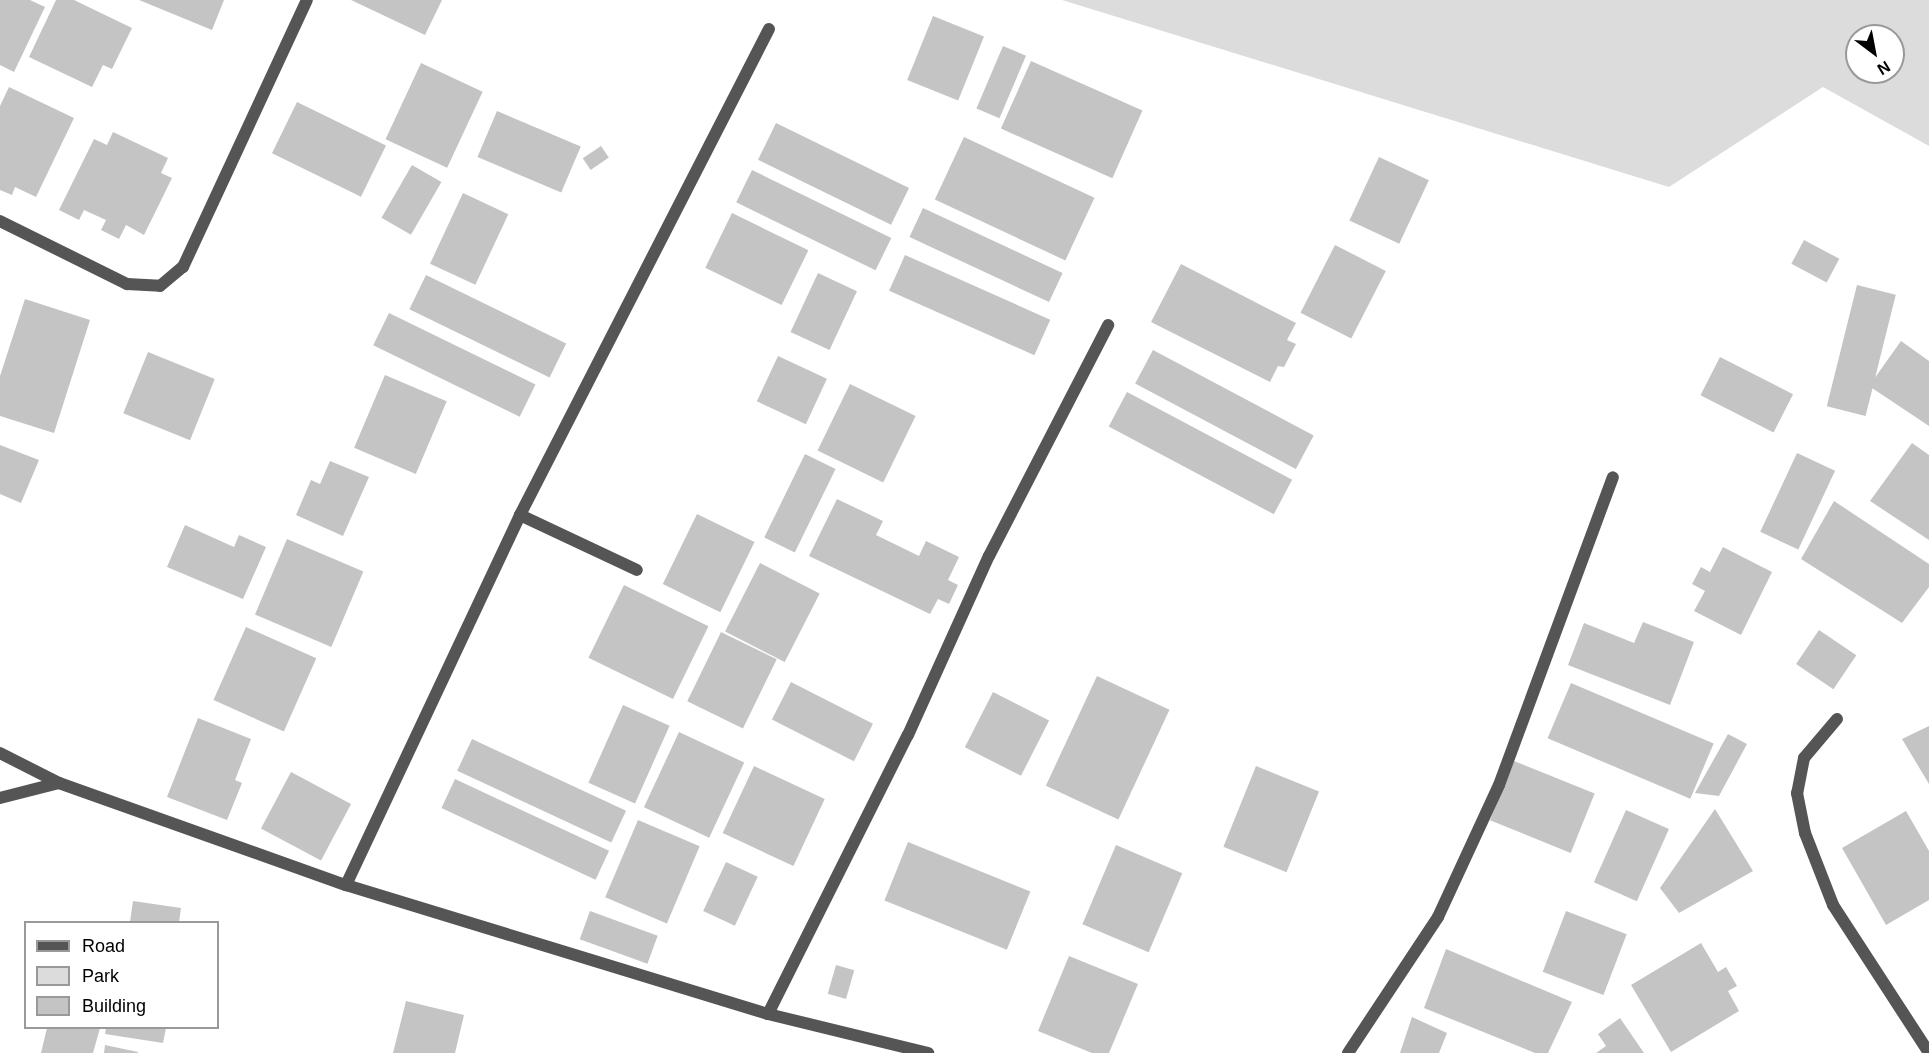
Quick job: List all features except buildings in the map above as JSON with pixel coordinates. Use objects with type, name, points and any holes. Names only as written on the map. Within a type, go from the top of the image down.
[{"type":"street","points":[[0,221],[127,284],[159,286],[183,267],[307,0]]},
{"type":"street","points":[[346,885],[520,515],[769,29]]},
{"type":"street","points":[[768,1014],[908,735],[989,556],[1108,325]]},
{"type":"street","points":[[1348,1053],[1438,917],[1500,785],[1613,477]]},
{"type":"street","points":[[520,515],[636,570]]},
{"type":"street","points":[[1837,718],[1804,758],[1797,793],[1805,833],[1833,905],[1929,1053]]},
{"type":"street","points":[[0,753],[59,783],[346,885],[768,1014],[928,1053]]},
{"type":"street","points":[[0,798],[59,783]]},
{"type":"green space","points":[[1062,0],[1929,0],[1929,146],[1823,87],[1669,187]]}]
